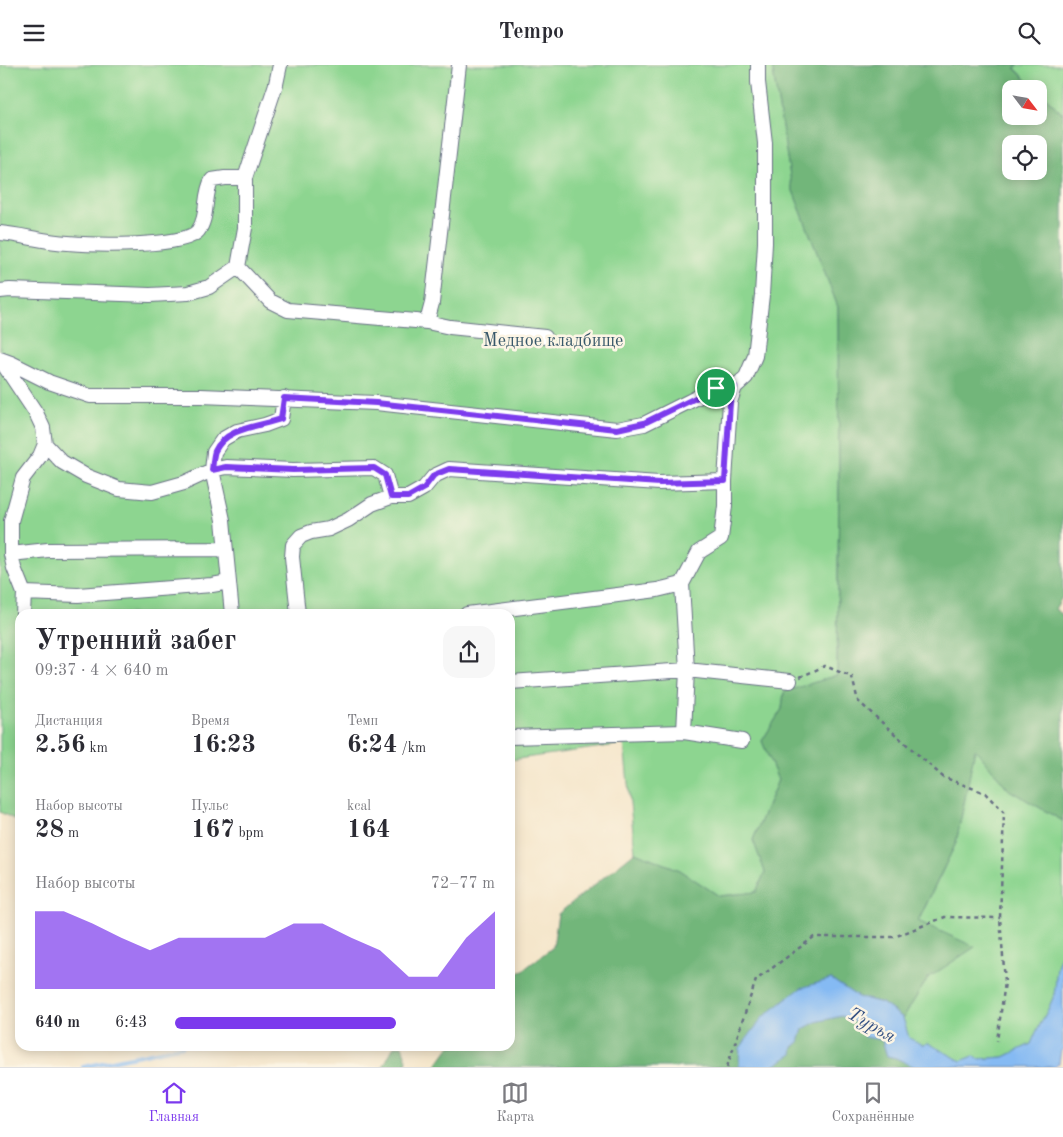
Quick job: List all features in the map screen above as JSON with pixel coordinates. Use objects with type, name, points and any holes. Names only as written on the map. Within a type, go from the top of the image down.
[{"type":"street","points":[[0,291],[150,295],[188,293],[209,287],[238,267],[245,228],[245,178],[276,84],[280,65]]},
{"type":"street","points":[[427,322],[432,303],[459,65]]},
{"type":"street","points":[[684,732],[686,670],[682,585],[699,552],[721,538],[725,506],[730,402],[735,387],[746,377],[755,357],[762,295],[765,243],[765,143],[758,82],[758,65]]},
{"type":"street","points":[[0,233],[66,243],[127,244],[174,242],[197,233],[203,223],[209,186],[212,180],[245,178]]},
{"type":"street","points":[[238,267],[270,301],[288,310],[427,322],[450,327],[545,337]]},
{"type":"street","points":[[0,359],[49,382],[90,396],[284,398],[376,403],[617,429],[644,423],[716,388],[735,387]]},
{"type":"street","points":[[0,359],[36,413],[43,428],[45,444],[40,456],[23,478],[11,521],[11,554],[14,568],[24,593],[23,609]]},
{"type":"street","points":[[232,609],[223,520],[212,470],[214,452],[223,439],[237,431],[265,425],[281,419],[284,398]]},
{"type":"street","points":[[45,444],[62,462],[86,476],[119,489],[152,492],[184,483],[212,470],[226,467],[293,470],[374,468],[385,475],[391,497]]},
{"type":"street","points":[[297,609],[292,557],[293,545],[301,536],[329,529],[348,520],[372,504],[391,497],[408,497],[424,488],[434,475],[449,469],[660,483],[725,481]]},
{"type":"street","points":[[11,554],[48,550],[225,549]]},
{"type":"street","points":[[24,593],[78,595],[212,585],[229,582]]},
{"type":"street","points":[[507,609],[657,590],[682,585]]},
{"type":"street","points":[[515,682],[686,670],[790,681]]},
{"type":"street","points":[[515,737],[684,732],[742,741]]},
{"type":"path","points":[[790,681],[825,667],[852,677],[858,701],[900,739],[943,777],[985,793],[1004,813],[1000,918],[1005,982],[997,1041]]},
{"type":"path","points":[[727,1067],[756,980],[814,937],[894,937],[945,917],[1000,918]]},
{"type":"green space","name":"Медное кладбище","points":[[0,65],[772,65],[792,188],[838,307],[837,675],[784,693],[782,709],[762,741],[778,780],[753,840],[765,872],[756,892],[719,896],[680,870],[635,852],[624,744],[515,759],[515,609],[15,609],[15,820],[0,812]]},
{"type":"green space","points":[[772,65],[1018,65],[1015,69],[1027,80],[1002,80],[1002,125],[1048,125],[1048,100],[1063,114],[1063,596],[1055,609],[1063,615],[1063,821],[1009,790],[975,749],[956,843],[918,921],[975,947],[928,978],[903,1018],[882,1003],[858,997],[831,979],[740,1048],[739,1067],[435,1067],[446,1051],[515,1051],[515,976],[553,947],[558,914],[635,852],[680,870],[719,896],[756,892],[765,872],[753,840],[778,780],[762,741],[782,709],[784,692],[837,675],[838,307],[792,188]]},
{"type":"green space","points":[[1018,65],[1063,65],[1063,114],[1048,100],[1048,80],[1027,80],[1015,68]]},
{"type":"green space","points":[[975,748],[1009,790],[1063,821],[1063,953],[1058,964],[1053,998],[1031,1044],[1004,1057],[978,1059],[974,1056],[961,1061],[928,1044],[923,1045],[909,1039],[903,1018],[928,978],[974,947],[918,922],[956,843]]},
{"type":"green space","points":[[842,1016],[855,1022],[865,1037],[882,1040],[887,1056],[916,1067],[772,1067],[799,1042],[803,1029],[816,1022]]},
{"type":"green space","points":[[391,1051],[404,1051],[407,1060],[405,1067],[383,1067]]},
{"type":"water","name":"Турья","points":[[1063,953],[1063,1049],[1059,1063],[1055,1067],[912,1066],[887,1056],[882,1040],[865,1037],[855,1022],[842,1016],[816,1022],[803,1029],[799,1042],[793,1047],[792,1054],[772,1067],[739,1067],[740,1048],[763,1017],[801,988],[831,979],[858,997],[882,1003],[903,1018],[909,1038],[923,1045],[928,1043],[961,1061],[974,1056],[978,1059],[1004,1057],[1031,1044],[1053,998],[1058,964]]},
{"type":"waterway","points":[[83,1067],[159,1051]]},
{"type":"route","points":[[735,387],[730,402],[725,481],[660,483],[449,469],[434,475],[424,488],[408,497],[391,497],[385,475],[374,468],[293,470],[226,467],[212,470],[214,452],[223,439],[237,431],[265,425],[281,419],[284,398],[376,403],[617,429],[644,423],[716,388],[735,387]]}]
